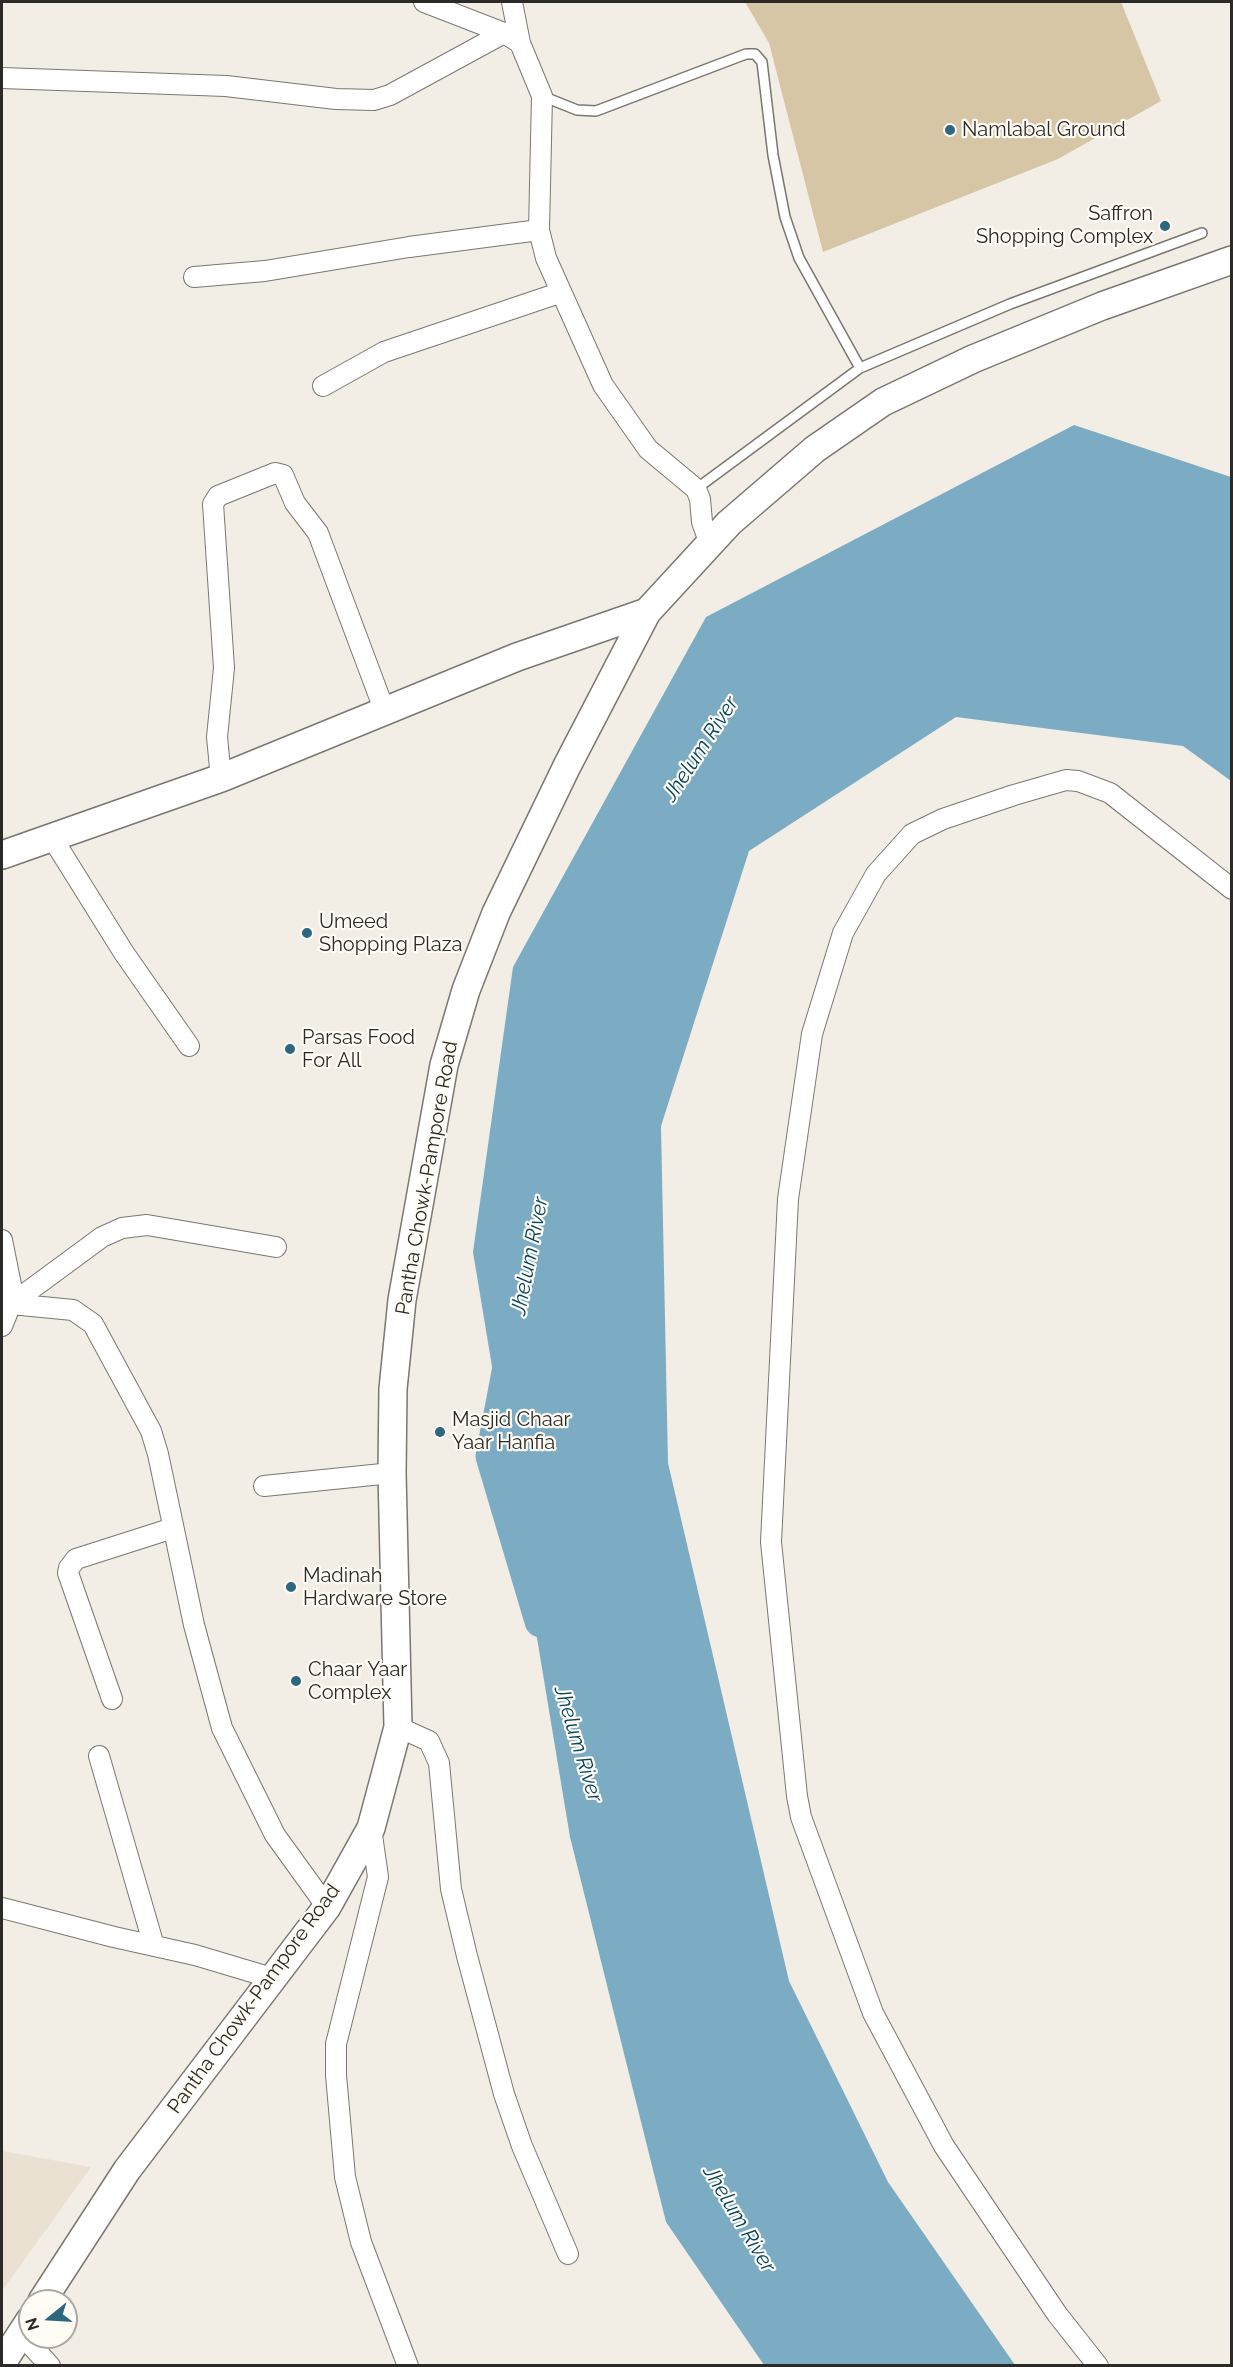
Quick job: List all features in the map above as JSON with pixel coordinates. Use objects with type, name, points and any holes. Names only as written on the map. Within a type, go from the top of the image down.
[{"type":"main road","name":"Pantha Chowk-Pampore Road","points":[[50,2289],[127,2170],[327,1906],[370,1828],[398,1727],[392,1473],[393,1389],[402,1300],[444,1065],[466,990],[496,913],[567,766],[647,612],[729,523],[815,449],[883,402],[973,358],[1102,306],[1232,260]]},
{"type":"main road","points":[[3,858],[51,836],[221,778],[517,657],[647,612]]},
{"type":"main road","points":[[2,2363],[18,2339]]},
{"type":"street","points":[[424,2],[512,38]]},
{"type":"street","points":[[512,2],[512,38],[542,96],[539,230],[546,258],[559,293],[603,385],[636,435],[665,465],[696,489],[700,499],[702,522],[710,544]]},
{"type":"street","points":[[2,78],[226,86],[336,99],[374,100],[390,95],[512,38]]},
{"type":"street","points":[[194,278],[265,271],[539,230]]},
{"type":"street","points":[[323,386],[384,352],[559,293]]},
{"type":"street","points":[[221,778],[217,737],[224,657],[213,504],[218,496],[277,472],[283,475],[295,503],[318,532],[385,712]]},
{"type":"street","points":[[1098,2366],[1057,2314],[939,2136],[873,2013],[801,1817],[771,1542],[788,1199],[812,1034],[843,933],[876,874],[912,834],[935,822],[1014,795],[1066,780],[1078,781],[1110,793],[1232,889]]},
{"type":"street","points":[[51,836],[124,953],[189,1046]]},
{"type":"street","points":[[10,1304],[102,1237],[122,1228],[147,1225],[276,1247]]},
{"type":"street","points":[[2,1240],[11,1285],[10,1304],[2,1326]]},
{"type":"street","points":[[10,1304],[73,1310],[93,1324],[151,1431],[194,1625],[222,1728],[275,1835],[327,1906]]},
{"type":"street","points":[[264,1486],[392,1473]]},
{"type":"street","points":[[112,1699],[68,1573],[69,1568],[76,1559],[173,1528]]},
{"type":"street","points":[[398,1727],[429,1741],[439,1763],[451,1889],[467,1956],[504,2094],[522,2146],[568,2254]]},
{"type":"street","points":[[99,1756],[154,1946]]},
{"type":"street","points":[[370,1828],[378,1877],[336,2043],[336,2075],[345,2176],[361,2242],[408,2366]]},
{"type":"street","points":[[2,1908],[195,1955],[272,1978]]},
{"type":"street","points":[[40,2349],[50,2366]]},
{"type":"lane","points":[[542,96],[577,110],[596,111],[746,54],[755,54],[762,63],[773,155],[788,227],[799,258],[860,368]]},
{"type":"lane","points":[[696,489],[860,368],[1010,304],[1202,233]]},
{"type":"shaded area","name":"Namlabal Ground","points":[[745,2],[1121,2],[1161,101],[1058,159],[823,252],[769,43]]},
{"type":"shaded area","points":[[2,2151],[91,2167],[2,2291]]},
{"type":"water","points":[[1074,425],[1231,477],[1231,781],[1183,746],[956,717],[749,851],[661,1126],[668,1463],[789,1981],[888,2182],[1015,2365],[764,2365],[666,2222],[570,1837],[473,1252],[513,967],[706,617]]},
{"type":"waterway","name":"Jhelum River","points":[[509,1367],[492,1456],[541,1621]]},
{"type":"place","name":"Namlabal Ground","points":[[950,130]]},
{"type":"place","name":"Saffron Shopping Complex","points":[[1165,226]]},
{"type":"place","name":"Umeed Shopping Plaza","points":[[307,933]]},
{"type":"place","name":"Parsas Food For All","points":[[290,1049]]},
{"type":"place","name":"Masjid Chaar Yaar Hanfia","points":[[440,1432]]},
{"type":"place","name":"Madinah Hardware Store","points":[[291,1587]]},
{"type":"place","name":"Chaar Yaar Complex","points":[[296,1681]]}]
